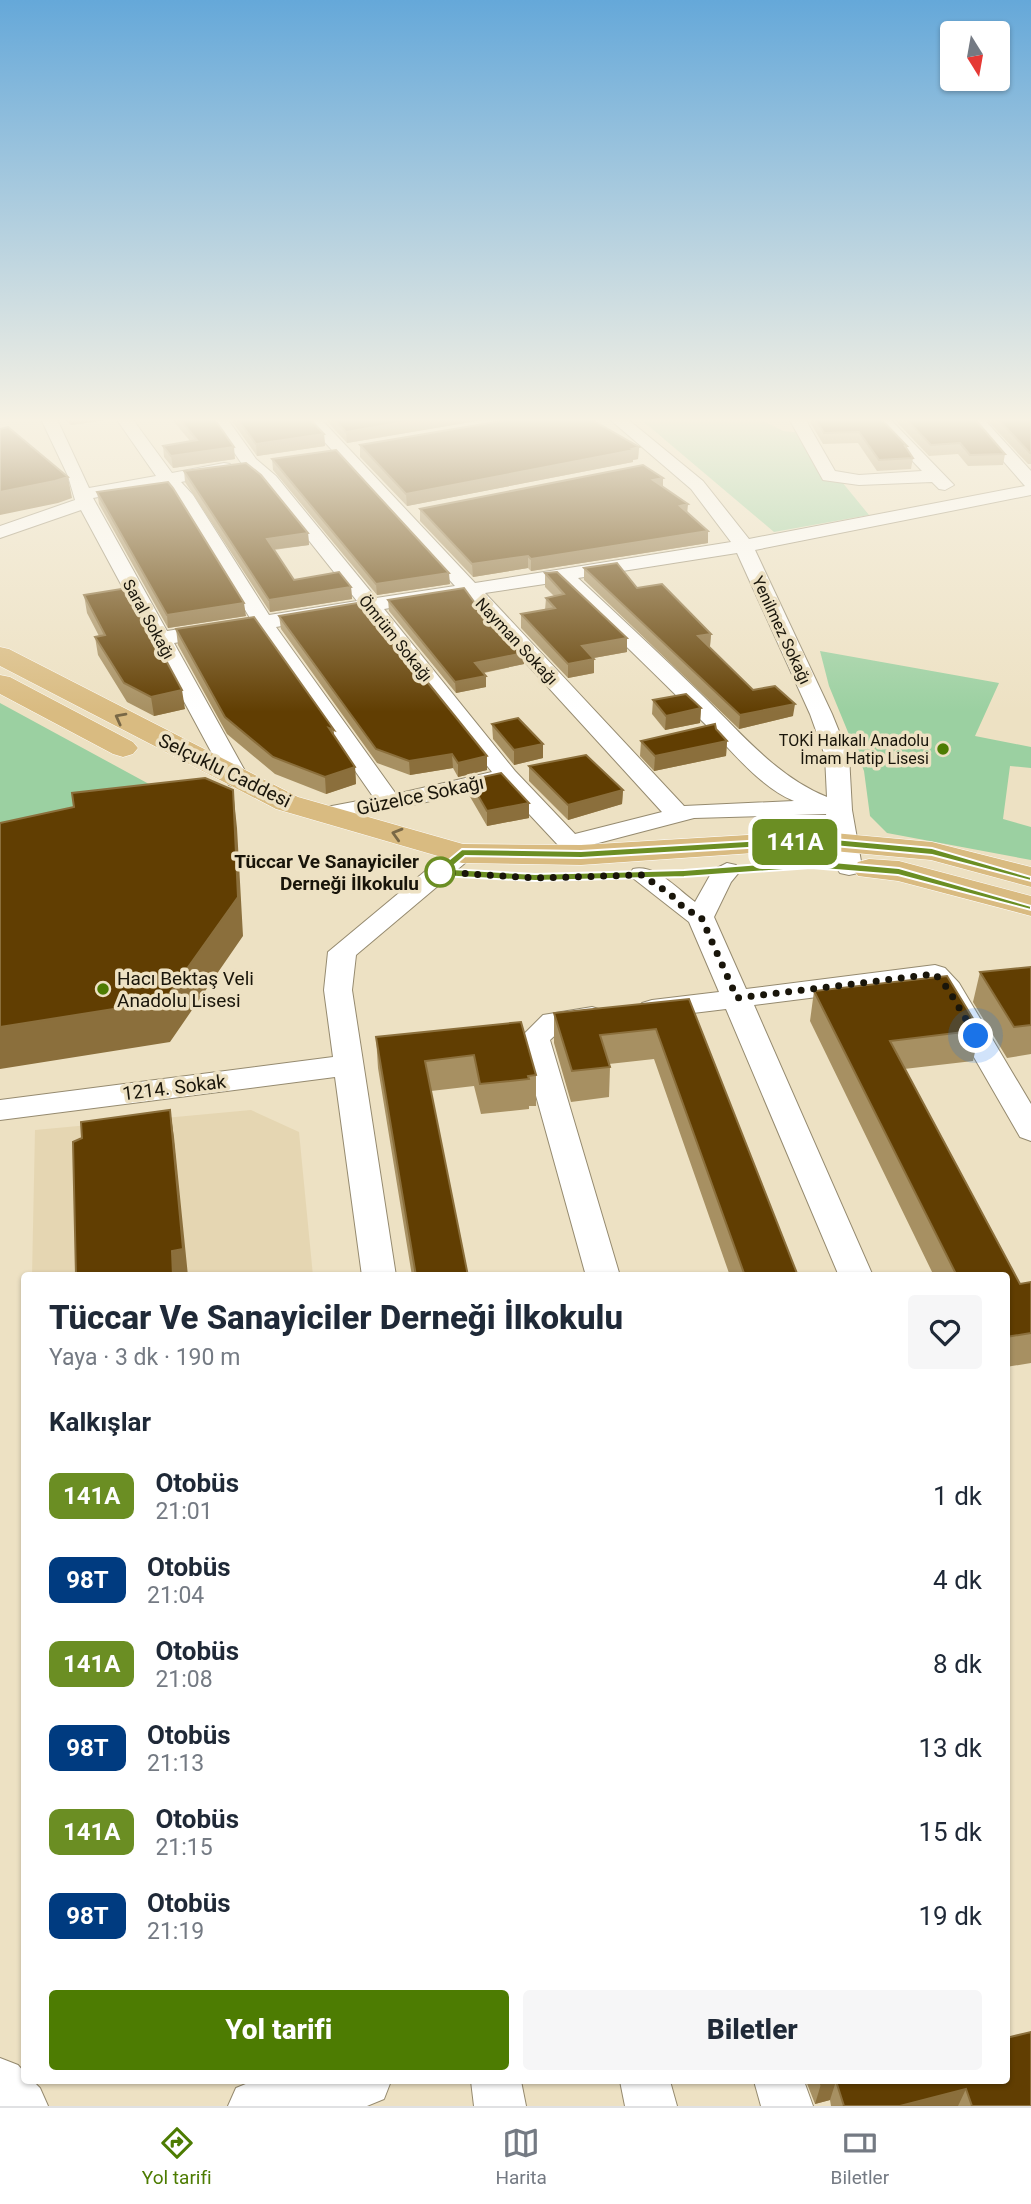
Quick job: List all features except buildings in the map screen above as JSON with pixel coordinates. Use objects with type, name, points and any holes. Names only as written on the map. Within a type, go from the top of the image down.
[{"type":"main road","name":"Selçuklu Caddesi","points":[[0,655],[287,803],[325,814],[451,862],[575,849],[812,840],[847,855],[899,871],[1031,906]]},
{"type":"main road","name":"Selçuklu Caddesi","points":[[0,683],[279,827],[535,878],[727,871],[811,864],[847,855],[900,848],[932,851],[1031,877]]},
{"type":"street","points":[[0,532],[41,515]]},
{"type":"street","name":"Saral Sokağı","points":[[93,515],[238,780]]},
{"type":"street","points":[[196,515],[262,623],[390,803]]},
{"type":"street","name":"Ömrüm Sokağı","points":[[305,515],[369,604],[507,776],[575,849]]},
{"type":"street","name":"Yenilmez Sokağı","points":[[720,515],[744,546],[821,714],[837,756],[837,809],[847,855]]},
{"type":"street","points":[[159,639],[744,546],[912,515]]},
{"type":"street","name":"Nayman Sokağı","points":[[401,516],[678,814]]},
{"type":"street","points":[[561,574],[627,634],[709,729],[791,792],[837,809],[875,840],[900,848]]},
{"type":"street","points":[[589,755],[640,744]]},
{"type":"street","name":"Güzelce Sokağı","points":[[325,814],[390,803],[534,769]]},
{"type":"street","points":[[575,849],[678,814],[727,809],[837,809]]},
{"type":"street","points":[[792,842],[821,816],[837,809]]},
{"type":"street","points":[[378,1272],[338,990],[342,952],[451,862]]},
{"type":"street","points":[[701,917],[719,877],[727,871]]},
{"type":"street","points":[[642,875],[670,894],[685,909],[701,917],[854,1272]]},
{"type":"street","points":[[602,1272],[535,1038],[553,1021],[935,974],[948,989],[1031,1130]]},
{"type":"street","name":"1214. Sokak","points":[[0,1110],[349,1065]]},
{"type":"street","points":[[0,2083],[22,2106]]},
{"type":"street","points":[[254,2106],[347,2084]]},
{"type":"street","points":[[496,2084],[500,2106]]},
{"type":"street","points":[[646,2084],[651,2106]]},
{"type":"street","points":[[780,2084],[787,2106]]},
{"type":"shaded area","points":[[251,1110],[299,1132],[313,1272],[32,1272],[35,1130]]},
{"type":"green space","points":[[754,515],[867,515],[774,532]]},
{"type":"green space","name":"TOKİ Halkalı Anadolu İmam Hatip Lisesi","points":[[820,651],[999,683],[975,736],[1031,747],[1031,768],[1010,766],[1003,819],[1031,827],[1031,860],[887,833],[870,816],[864,771],[829,686]]},
{"type":"green space","points":[[0,703],[160,790],[0,845]]},
{"type":"bus line","name":"141A","points":[[1031,877],[932,851],[812,840],[581,855],[462,853],[440,872],[535,878],[684,874],[811,864],[899,871],[1031,906]]},
{"type":"place","name":"TOKİ Halkalı Anadolu İmam Hatip Lisesi","points":[[943,749]]},
{"type":"place","name":"Tüccar Ve Sanayiciler Derneği İlkokulu","points":[[440,872]]},
{"type":"place","name":"Hacı Bektaş Veli Anadolu Lisesi","points":[[103,989]]},
{"type":"route","points":[[440,872],[535,878],[642,875],[670,894],[685,909],[701,917],[737,998],[935,974],[948,989],[976,1036]]}]
